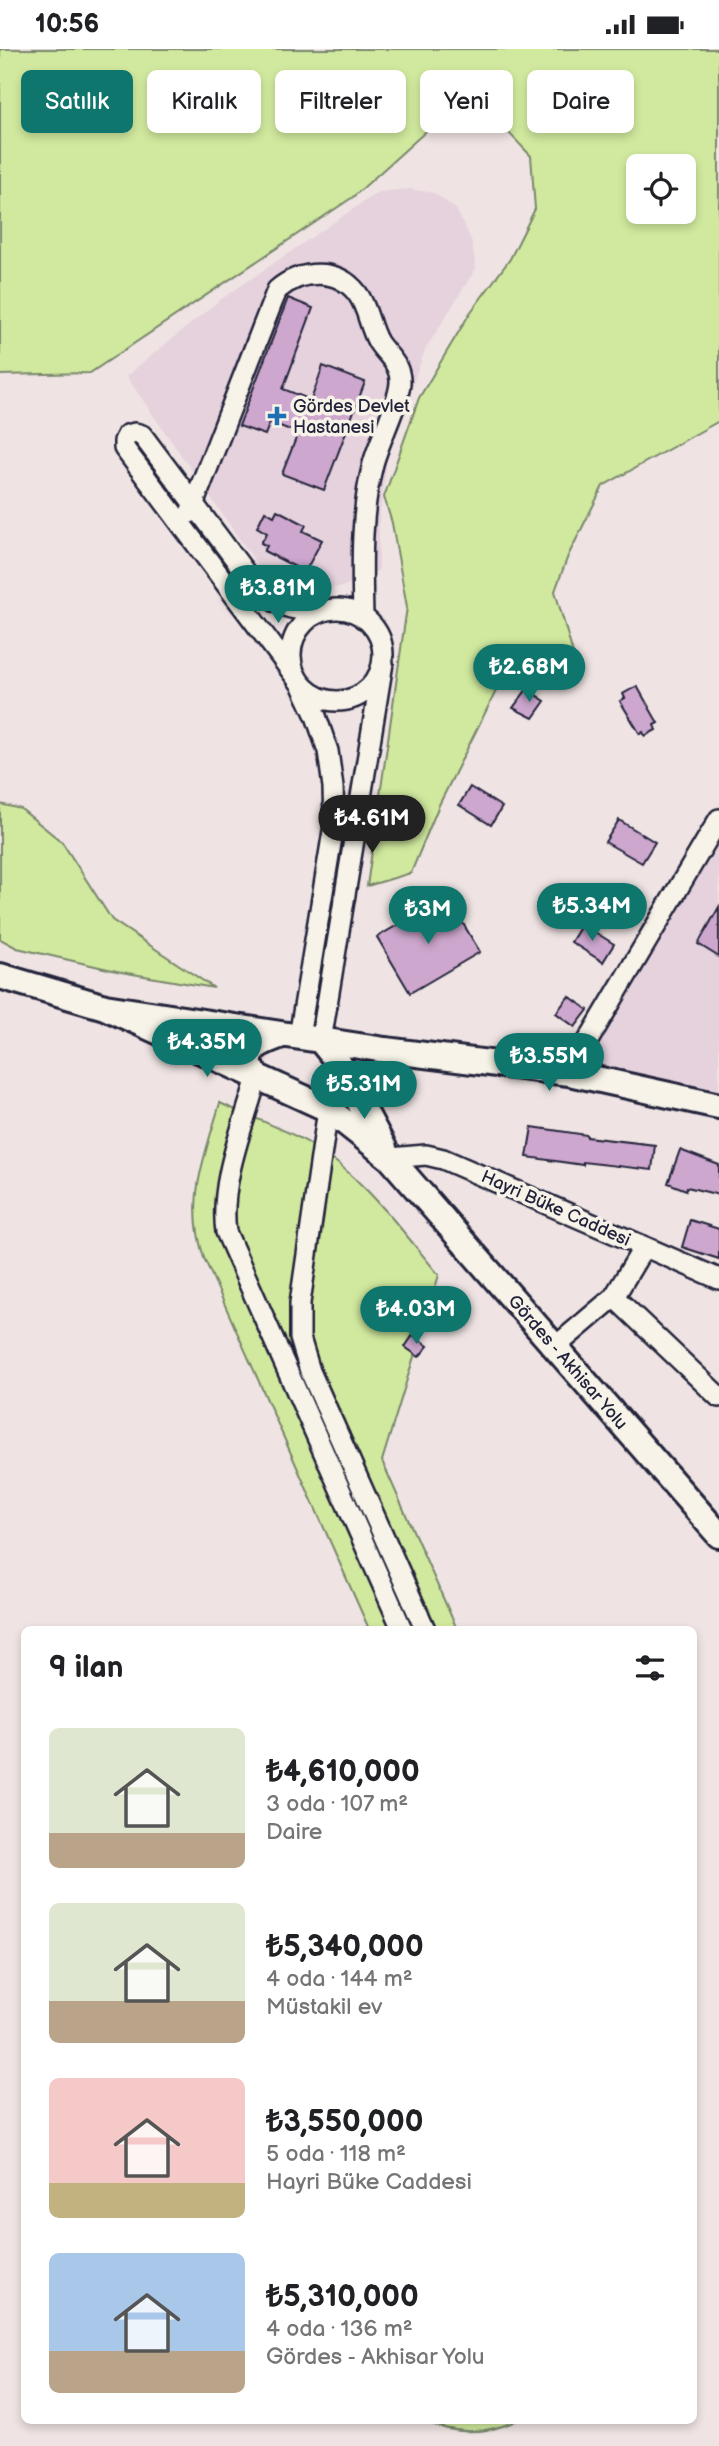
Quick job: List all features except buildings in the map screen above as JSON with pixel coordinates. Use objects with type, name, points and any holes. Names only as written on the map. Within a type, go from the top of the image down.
[{"type":"main road","name":"Gördes - Akhisar Yolu","points":[[0,977],[105,1007],[385,1050],[569,1073],[719,1106]]},
{"type":"main road","name":"Gördes - Akhisar Yolu","points":[[105,1007],[328,1109],[390,1158],[719,1535]]},
{"type":"main road","name":"Gördes - Akhisar Yolu","points":[[301,1037],[338,1062],[390,1158]]},
{"type":"main road","points":[[257,1077],[248,1065],[250,1052],[264,1042],[301,1037]]},
{"type":"main road","points":[[328,1109],[340,1110],[349,1104],[350,1070],[356,1058],[369,1052],[385,1050]]},
{"type":"street","points":[[184,529],[277,290],[286,282],[311,274],[338,277],[358,293],[379,343],[397,366],[400,383],[367,490],[362,553],[363,618]]},
{"type":"street","points":[[301,1037],[383,663],[383,648],[378,634],[363,618],[342,609],[300,610],[277,605],[259,591],[142,435],[127,435],[124,448],[301,684],[312,694],[326,701],[342,702],[357,698],[369,689],[378,677],[383,663]]},
{"type":"street","points":[[301,1037],[334,824],[333,787],[328,751],[316,716],[293,670],[290,655],[293,639],[301,625],[313,615],[327,610]]},
{"type":"street","points":[[569,1073],[719,819]]},
{"type":"street","points":[[257,1077],[227,1185],[224,1216],[232,1247],[401,1626]]},
{"type":"street","points":[[328,1109],[300,1303],[300,1338],[307,1363],[424,1626]]},
{"type":"street","name":"Hayri Büke Caddesi","points":[[390,1158],[426,1155],[443,1159],[719,1279]]},
{"type":"street","points":[[555,1347],[614,1297],[644,1247]]},
{"type":"street","points":[[614,1297],[719,1397]]},
{"type":"street","points":[[258,1307],[270,1317],[283,1319],[294,1314],[300,1303]]},
{"type":"shaded area","name":"Gördes Devlet Hastanesi","points":[[409,189],[434,193],[456,209],[471,239],[476,268],[425,350],[387,457],[379,521],[379,570],[342,587],[275,590],[126,376],[220,300],[378,192]]},
{"type":"shaded area","points":[[719,819],[719,1106],[569,1073]]},
{"type":"green space","points":[[0,49],[719,49],[719,421],[603,486],[568,556],[555,591],[578,671],[510,663],[439,805],[411,873],[367,886],[407,607],[392,523],[384,497],[419,398],[470,313],[510,259],[535,209],[531,156],[509,133],[513,133],[513,70],[420,70],[420,133],[424,133],[353,197],[90,373],[0,375]]},
{"type":"green space","points":[[0,804],[21,809],[62,842],[112,920],[214,988],[121,972],[17,948],[0,939]]},
{"type":"green space","points":[[220,1103],[290,1133],[331,1158],[365,1188],[439,1275],[382,1461],[456,1626],[368,1626],[204,1258],[196,1217],[196,1198],[203,1161]]},
{"type":"green space","points":[[432,2424],[508,2424],[482,2431],[458,2431]]},
{"type":"place","name":"Gördes Devlet Hastanesi","points":[[277,416]]}]
